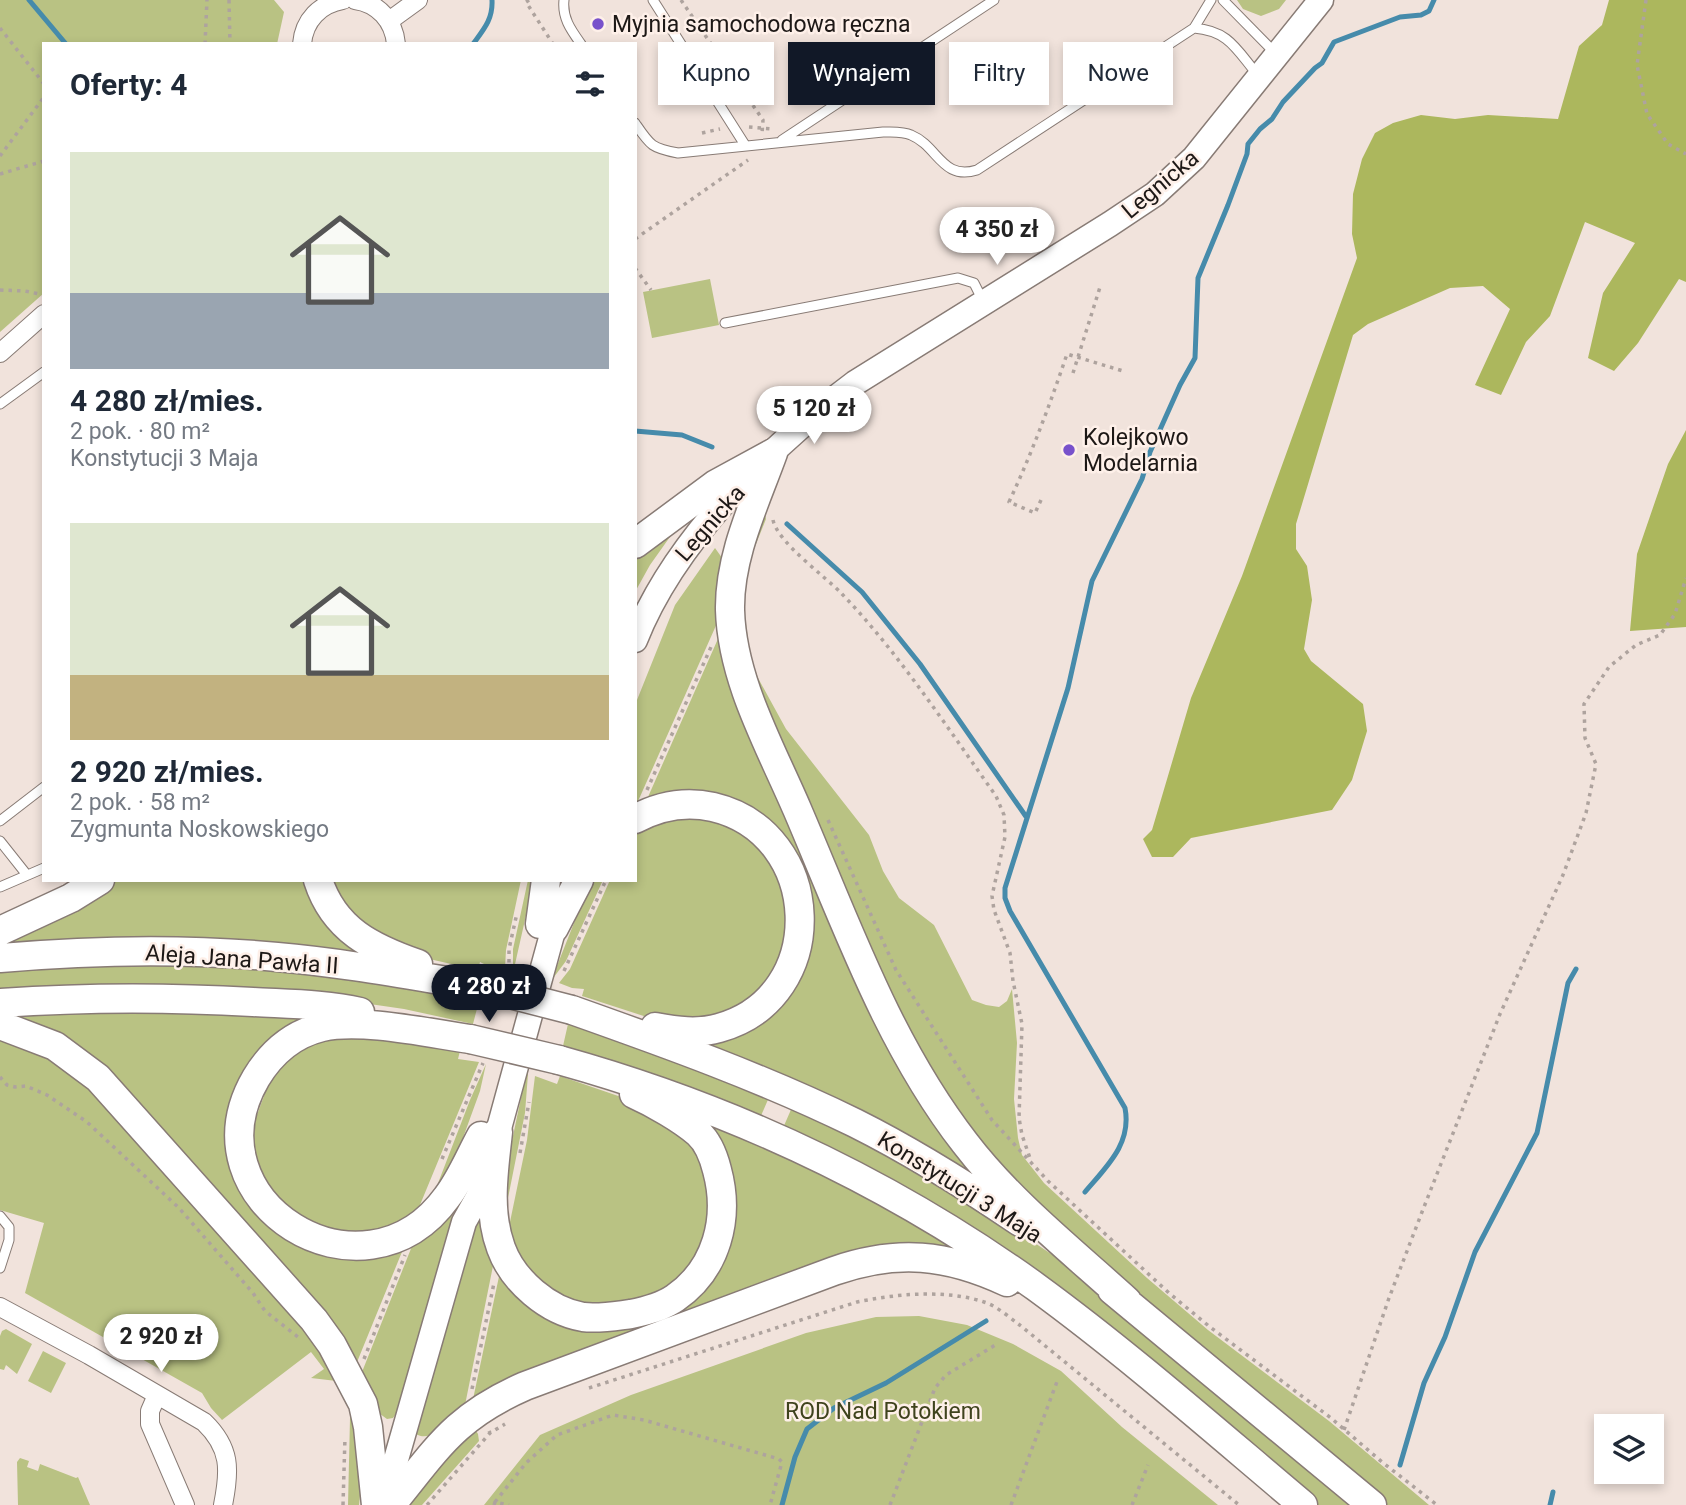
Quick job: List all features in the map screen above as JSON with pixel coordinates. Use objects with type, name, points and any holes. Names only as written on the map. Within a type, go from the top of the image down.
[{"type":"main road","name":"Legnicka","points":[[637,636],[657,593],[680,555],[729,498],[773,453],[825,405],[855,383],[1155,194],[1194,159],[1321,0]]},
{"type":"main road","points":[[637,543],[716,484],[773,453]]},
{"type":"main road","points":[[773,453],[739,549],[730,595],[735,652],[742,678],[760,722],[876,993],[922,1081],[966,1145],[992,1175],[1127,1301]]},
{"type":"main road","points":[[572,1010],[675,1031],[699,1032],[719,1028],[743,1018],[769,999],[793,961],[800,935],[799,900],[782,857],[765,834],[734,814],[697,804],[640,807]]},
{"type":"main road","points":[[0,931],[71,898],[97,882]]},
{"type":"main road","points":[[319,882],[332,910],[353,934],[391,955],[483,987]]},
{"type":"main road","points":[[546,882],[547,926]]},
{"type":"main road","points":[[383,1505],[464,1223],[465,1193],[490,1134],[547,926],[554,882]]},
{"type":"main road","points":[[547,926],[565,882]]},
{"type":"main road","points":[[547,926],[578,882]]},
{"type":"main road","name":"Aleja Jana Pawła II","points":[[0,958],[104,951],[186,951],[274,956],[483,987]]},
{"type":"main road","name":"Konstytucji 3 Maja","points":[[483,987],[572,1010],[751,1077],[886,1139],[956,1179],[1043,1237],[1127,1301],[1371,1505]]},
{"type":"main road","name":"Aleja Jana Pawła II","points":[[0,1003],[111,997],[277,1003],[355,1011],[470,1039]]},
{"type":"main road","points":[[0,1025],[55,1046],[98,1078],[323,1332],[353,1381],[363,1404],[376,1505]]},
{"type":"main road","points":[[470,1039],[353,1025],[322,1027],[293,1040],[268,1062],[248,1095],[242,1116],[243,1155],[255,1189],[280,1220],[300,1233],[323,1242],[361,1246],[388,1241],[428,1218],[447,1197],[490,1134]]},
{"type":"main road","name":"Konstytucji 3 Maja","points":[[470,1039],[559,1060],[679,1097],[756,1128],[843,1169],[965,1239],[1035,1287],[1103,1339],[1303,1505]]},
{"type":"main road","points":[[490,1134],[495,1228],[510,1266],[536,1294],[569,1313],[582,1317],[608,1317],[665,1305],[694,1280],[715,1246],[723,1219],[719,1177],[704,1141],[697,1133],[647,1100],[559,1060]]},
{"type":"main road","points":[[391,1505],[443,1440],[489,1403],[524,1386],[859,1262],[904,1256],[925,1257],[940,1258],[977,1269],[1030,1294],[1103,1339]]},
{"type":"street","points":[[303,42],[315,5],[343,0]]},
{"type":"street","points":[[355,0],[364,1],[378,9],[389,21],[396,42]]},
{"type":"street","points":[[389,21],[418,0]]},
{"type":"street","points":[[0,353],[42,316]]},
{"type":"street","points":[[0,1328],[3,1308],[197,1418],[215,1433],[227,1459],[228,1475],[223,1505]]},
{"type":"street","points":[[157,1395],[150,1411],[150,1424],[185,1505]]},
{"type":"lane","points":[[564,0],[564,14],[568,26],[580,42]]},
{"type":"lane","points":[[653,0],[745,145]]},
{"type":"lane","points":[[780,141],[994,0]]},
{"type":"lane","points":[[637,126],[649,144],[678,153],[883,132],[909,134],[925,143],[945,165],[965,174],[976,170],[1194,28],[1211,0]]},
{"type":"lane","points":[[1223,0],[1277,56]]},
{"type":"lane","points":[[1194,28],[1208,29],[1225,35],[1259,76]]},
{"type":"lane","points":[[725,323],[957,278],[974,284],[984,302]]},
{"type":"lane","points":[[0,404],[42,373]]},
{"type":"lane","points":[[0,821],[42,789]]},
{"type":"lane","points":[[0,841],[27,875]]},
{"type":"lane","points":[[0,887],[42,869]]},
{"type":"lane","points":[[0,1216],[9,1227],[9,1240],[0,1268]]},
{"type":"path","points":[[205,42],[207,0]]},
{"type":"path","points":[[229,0],[230,42]]},
{"type":"path","points":[[529,0],[526,2],[552,42]]},
{"type":"path","points":[[637,238],[760,151],[762,143],[763,120],[681,0]]},
{"type":"path","points":[[1646,0],[1637,65],[1647,114],[1668,144],[1686,154]]},
{"type":"path","points":[[0,28],[42,81]]},
{"type":"path","points":[[0,156],[42,100]]},
{"type":"path","points":[[702,133],[726,127]]},
{"type":"path","points":[[0,174],[42,162]]},
{"type":"path","points":[[637,271],[651,290]]},
{"type":"path","points":[[1073,373],[1101,284]]},
{"type":"path","points":[[0,290],[42,295]]},
{"type":"path","points":[[1041,500],[1035,513],[1009,502],[1036,442],[1067,354],[1123,371]]},
{"type":"path","points":[[772,518],[774,528],[841,593],[873,629],[974,764],[996,796],[1004,815],[1005,837],[992,896],[994,910],[1010,953],[1022,1024],[1019,1118],[1031,1163]]},
{"type":"path","points":[[1344,1430],[1422,1212],[1500,1014],[1563,875],[1586,813],[1595,764],[1585,738],[1584,704],[1609,667],[1636,645],[1660,635],[1675,614],[1686,578]]},
{"type":"path","points":[[640,807],[715,638]]},
{"type":"path","points":[[827,818],[897,970],[992,1120],[1031,1163],[1169,1293],[1437,1505]]},
{"type":"path","points":[[0,1077],[7,1085],[26,1086],[47,1095],[87,1122],[178,1208],[253,1293],[265,1311],[301,1340]]},
{"type":"path","points":[[362,1364],[406,1252]]},
{"type":"path","points":[[472,1393],[495,1275]]},
{"type":"path","points":[[588,1388],[857,1301],[916,1295],[961,1297],[986,1302],[1021,1326],[1239,1505]]},
{"type":"path","points":[[890,1505],[935,1388],[946,1375],[998,1344]]},
{"type":"path","points":[[1011,1505],[1058,1379]]},
{"type":"path","points":[[509,1505],[495,1503],[526,1463],[557,1435],[613,1415],[644,1420],[779,1459],[782,1462],[771,1505]]},
{"type":"path","points":[[426,1505],[490,1433],[507,1422]]},
{"type":"path","points":[[485,1426],[490,1433]]},
{"type":"path","points":[[343,1505],[345,1427]]},
{"type":"path","points":[[1132,1505],[1148,1465]]},
{"type":"green space","points":[[0,0],[274,0],[284,12],[277,42],[42,42],[42,295],[0,332]]},
{"type":"green space","points":[[1237,0],[1286,0],[1279,9],[1261,16],[1243,9]]},
{"type":"green space","points":[[1609,0],[1686,0],[1686,282],[1679,279],[1638,343],[1614,371],[1588,358],[1603,293],[1635,243],[1585,222],[1550,316],[1526,342],[1501,395],[1475,385],[1510,309],[1483,286],[1450,288],[1368,324],[1353,335],[1296,524],[1296,549],[1307,566],[1312,600],[1304,649],[1311,661],[1363,704],[1367,731],[1352,780],[1332,810],[1191,838],[1173,857],[1152,857],[1143,839],[1152,830],[1191,698],[1242,576],[1357,258],[1352,234],[1353,194],[1362,159],[1375,133],[1393,123],[1421,115],[1455,119],[1488,115],[1558,119],[1579,46],[1602,25]]},
{"type":"green space","points":[[710,279],[719,325],[652,338],[643,292]]},
{"type":"green space","points":[[1686,430],[1686,627],[1630,631],[1637,554],[1668,464]]},
{"type":"green space","points":[[764,508],[766,519],[746,569],[742,593],[750,655],[758,678],[786,729],[869,835],[883,871],[899,898],[934,925],[972,1000],[999,1007],[1007,1001],[1012,989],[1017,1043],[1014,1099],[1022,1155],[1044,1183],[1147,1278],[1208,1330],[1329,1421],[1429,1505],[1386,1505],[1133,1295],[1030,1202],[973,1141],[928,1077],[897,1019],[760,701],[751,674],[741,626],[740,604],[746,558]]},
{"type":"green space","points":[[672,534],[637,588],[637,553]]},
{"type":"green space","points":[[715,548],[725,562],[722,612],[637,803],[637,700],[675,605]]},
{"type":"green space","points":[[721,632],[745,707],[986,1181],[704,1045],[801,964],[770,828],[644,806]]},
{"type":"green space","points":[[697,812],[760,841],[791,902],[779,971],[728,1016],[656,1020],[582,996],[584,989],[559,983],[570,969],[609,882],[637,882],[637,827]]},
{"type":"green space","points":[[113,882],[311,882],[368,954],[3,946],[2,942]]},
{"type":"green space","points":[[327,882],[521,882],[506,950],[505,968],[490,967],[480,962],[478,970],[407,954],[364,933]]},
{"type":"green space","points":[[528,882],[534,882],[513,973],[513,949]]},
{"type":"green space","points":[[590,882],[602,882],[566,961],[551,981]]},
{"type":"green space","points":[[104,962],[274,967],[417,987],[479,1001],[473,1024],[356,1002],[0,992],[0,968]]},
{"type":"green space","points":[[80,1008],[307,1017],[236,1104],[274,1225],[406,1242],[355,1367],[339,1340],[21,1019]]},
{"type":"green space","points":[[568,1024],[609,1036],[770,1095],[760,1118],[626,1066],[563,1046]]},
{"type":"green space","points":[[0,1031],[74,1068],[307,1325],[345,1382],[311,1378],[324,1369],[311,1352],[222,1420],[202,1393],[25,1293],[44,1223],[0,1210]]},
{"type":"green space","points":[[335,1031],[460,1051],[458,1059],[479,1062],[415,1217],[385,1233],[314,1231],[267,1194],[249,1136],[276,1064]]},
{"type":"green space","points":[[486,1064],[480,1091],[448,1179],[430,1204],[470,1100]]},
{"type":"green space","points":[[526,1074],[525,1113],[505,1213],[501,1193]]},
{"type":"green space","points":[[535,1076],[557,1084],[560,1076],[659,1110],[684,1128],[711,1179],[707,1245],[670,1293],[594,1309],[545,1291],[506,1241],[527,1140]]},
{"type":"green space","points":[[793,1105],[851,1132],[1020,1233],[1060,1260],[1357,1505],[1317,1505],[1109,1331],[783,1128]]},
{"type":"green space","points":[[702,1120],[839,1178],[962,1252],[941,1250],[472,1404],[501,1267],[593,1326],[717,1261]]},
{"type":"green space","points":[[457,1204],[396,1414],[387,1419],[376,1411],[360,1377],[416,1236]]},
{"type":"green space","points":[[479,1214],[495,1256],[464,1410],[435,1433],[422,1436],[416,1434]]},
{"type":"green space","name":"ROD Nad Potokiem","points":[[919,1316],[967,1325],[1013,1344],[1061,1371],[1122,1427],[1218,1505],[484,1505],[540,1435],[631,1395],[806,1333],[876,1317]]},
{"type":"green space","points":[[6,1329],[32,1344],[17,1374],[6,1365],[4,1370],[0,1369],[0,1336]]},
{"type":"green space","points":[[43,1351],[66,1363],[51,1393],[28,1381]]},
{"type":"green space","points":[[353,1406],[364,1459],[359,1505],[348,1505],[350,1418]]},
{"type":"green space","points":[[472,1424],[479,1441],[422,1505],[405,1505]]},
{"type":"green space","points":[[20,1458],[29,1461],[27,1467],[38,1471],[40,1464],[78,1477],[90,1505],[18,1505],[17,1462]]},
{"type":"waterway","points":[[29,0],[64,42]]},
{"type":"waterway","points":[[474,42],[489,18],[492,0]]},
{"type":"waterway","points":[[1085,1192],[1109,1164],[1121,1144],[1125,1133],[1125,1108],[1010,911],[1005,898],[1005,888],[1068,688],[1092,581],[1142,479],[1150,452],[1195,358],[1198,278],[1228,205],[1247,154],[1248,144],[1272,119],[1283,102],[1322,63],[1334,42],[1400,17],[1421,15],[1429,11],[1434,0]]},
{"type":"waterway","points":[[637,431],[682,435],[712,447]]},
{"type":"waterway","points":[[787,524],[862,592],[920,664],[1027,818]]},
{"type":"waterway","points":[[1400,1465],[1424,1383],[1445,1337],[1475,1252],[1537,1133],[1568,983],[1576,969]]},
{"type":"waterway","points":[[782,1505],[795,1457],[807,1429],[834,1408],[886,1383],[986,1321]]},
{"type":"waterway","points":[[1550,1505],[1553,1492]]},
{"type":"place","name":"Myjnia samochodowa ręczna","points":[[598,24]]},
{"type":"place","name":"Kolejkowo Modelarnia","points":[[1069,450]]}]
